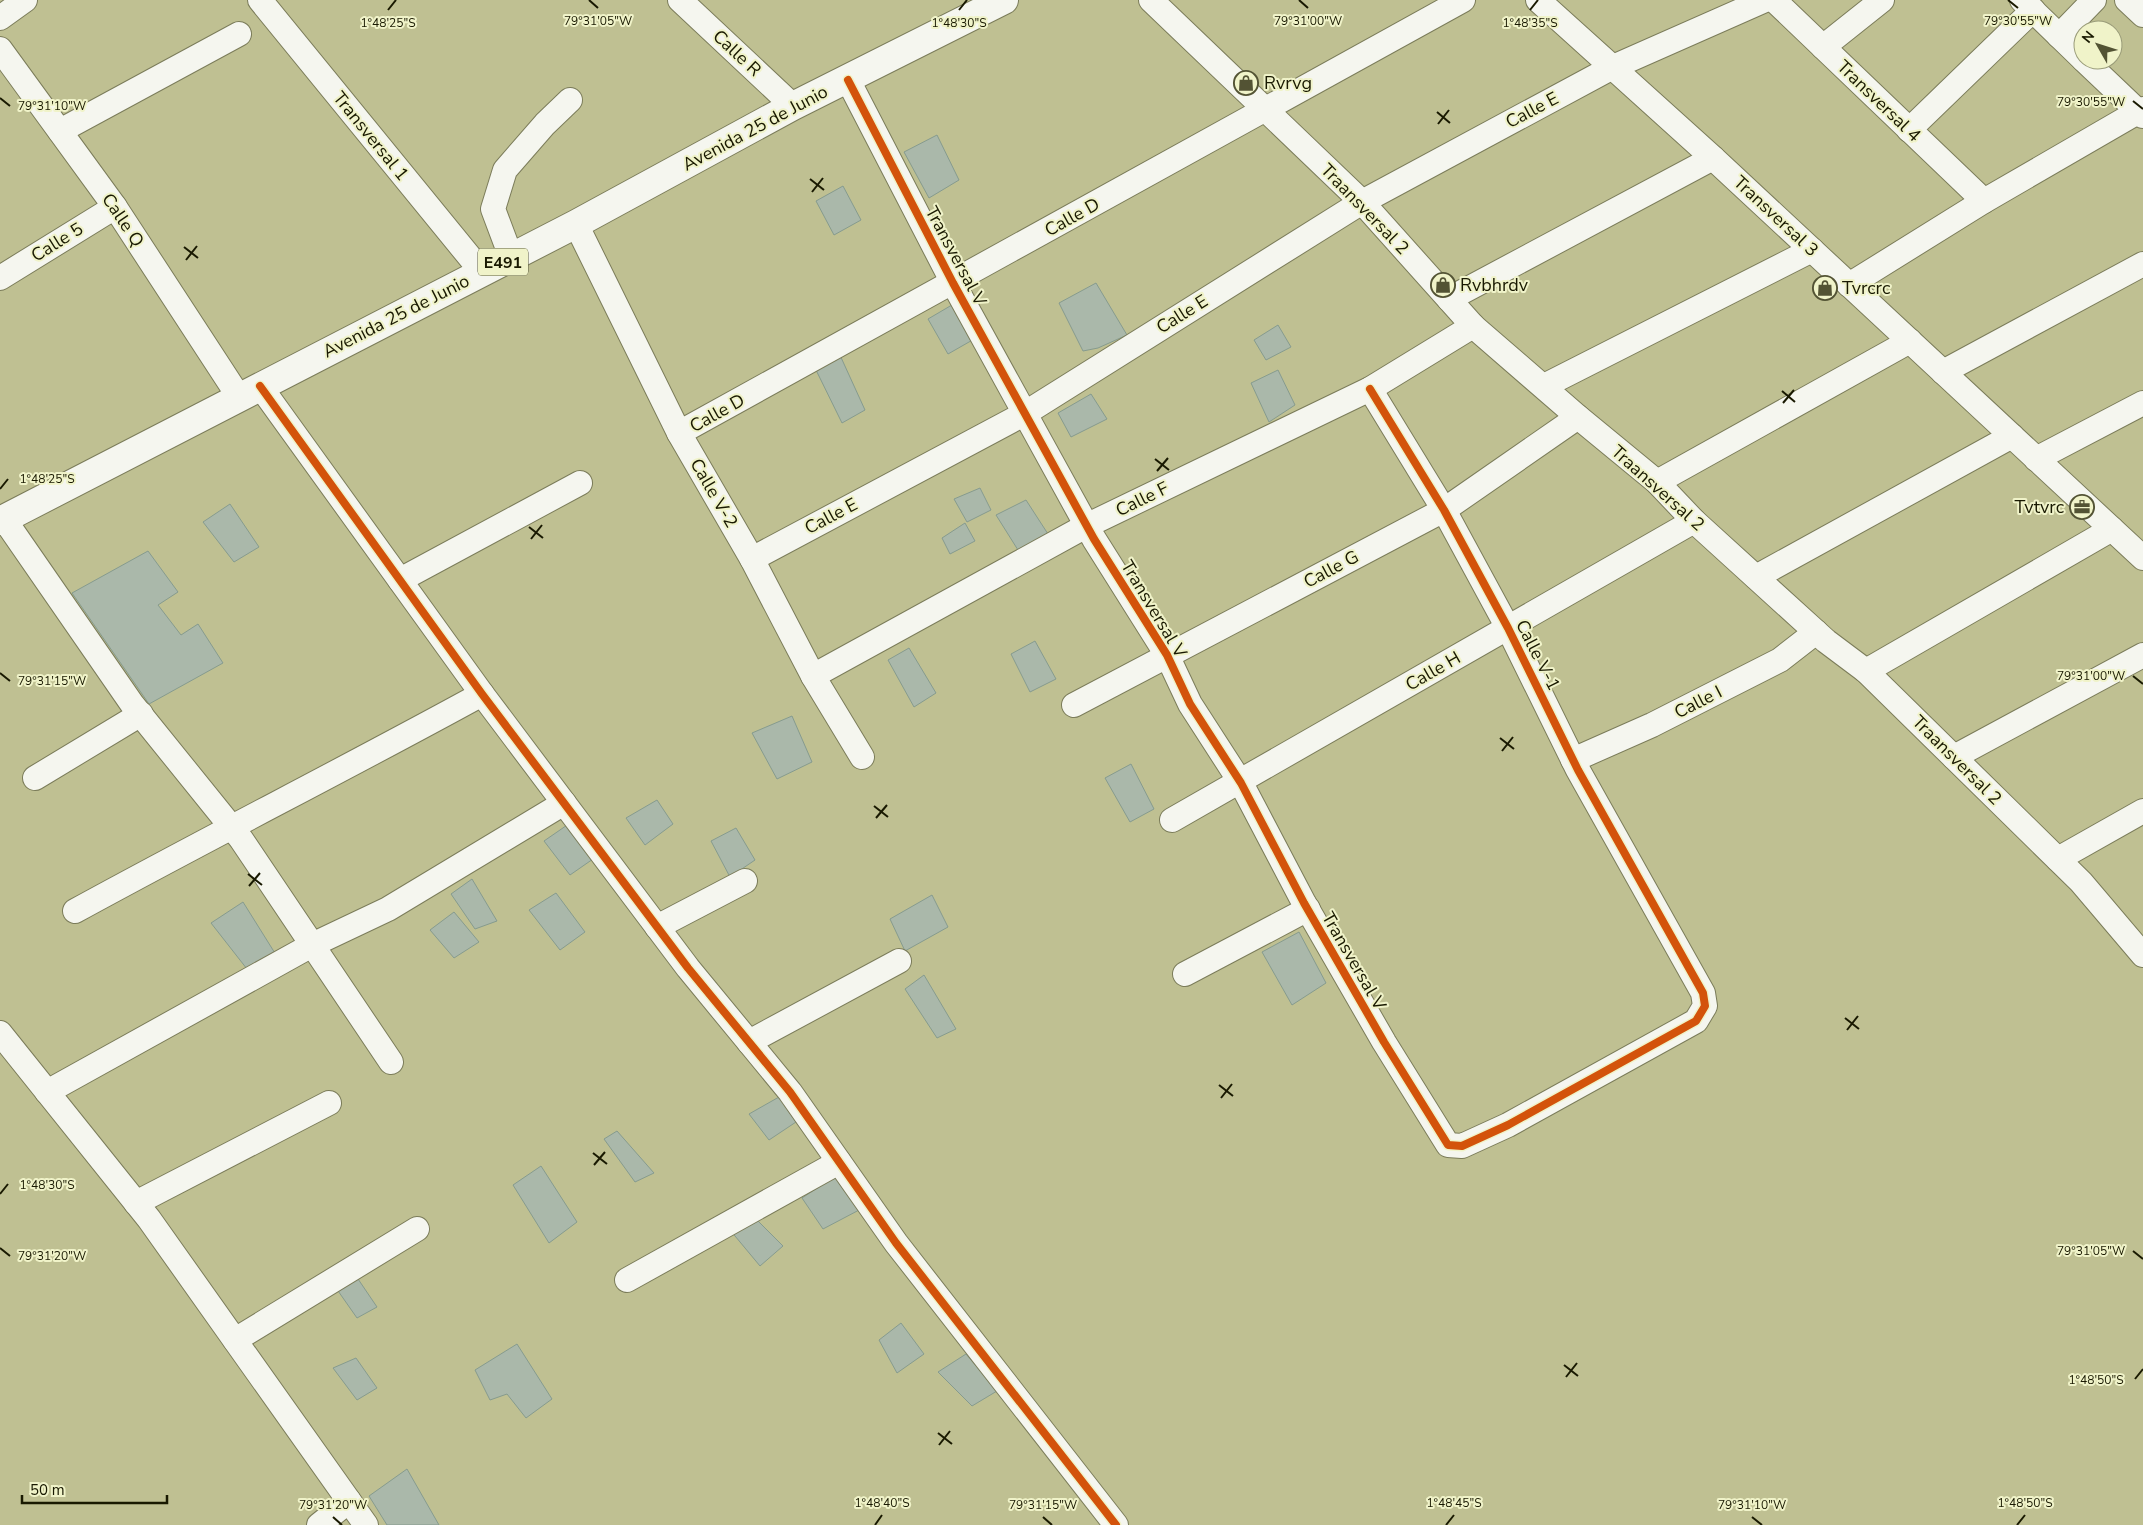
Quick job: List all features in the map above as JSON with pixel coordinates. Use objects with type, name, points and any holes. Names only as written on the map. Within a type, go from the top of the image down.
[{"type":"highway","name":"Avenida 25 de Junio","points":[[2,520],[576,224],[794,106],[1004,0]]},
{"type":"street","points":[[0,18],[25,0]]},
{"type":"street","name":"Transversal 1","points":[[260,0],[482,272]]},
{"type":"street","name":"Calle R","points":[[680,0],[794,106]]},
{"type":"street","name":"Traansversal 2","points":[[1151,0],[1362,202],[1473,326],[1578,417],[1657,482],[1694,521],[1816,632],[1866,670],[2081,882],[2143,955]]},
{"type":"street","name":"Calle D","points":[[679,434],[1464,0]]},
{"type":"street","name":"Transversal 3","points":[[1538,0],[1611,68],[1713,158],[2036,459],[2142,555]]},
{"type":"street","name":"Calle E","points":[[752,559],[1024,414],[1362,202],[1611,68],[1765,0]]},
{"type":"street","name":"Transversal 4","points":[[1774,0],[1984,201]]},
{"type":"street","points":[[1823,47],[1882,0]]},
{"type":"street","points":[[2059,36],[2094,0]]},
{"type":"street","points":[[2127,0],[2143,14]]},
{"type":"street","points":[[1909,130],[2027,5],[2073,49]]},
{"type":"street","points":[[60,131],[239,34]]},
{"type":"street","name":"Calle Q","points":[[2,56],[60,131],[249,391],[400,580],[482,694],[657,927],[790,1092],[896,1243],[1116,1525]]},
{"type":"street","points":[[1849,285],[1984,201],[2142,112],[2096,70]]},
{"type":"street","name":"Transversal V","points":[[848,80],[953,283],[1086,526],[1167,654],[1190,704],[1241,783],[1308,909],[1384,1042],[1448,1145]]},
{"type":"street","points":[[511,257],[493,209],[505,170],[545,124],[570,100]]},
{"type":"street","points":[[1449,299],[1713,158]]},
{"type":"street","name":"Calle 5","points":[[0,278],[115,207]]},
{"type":"street","name":"Calle V-2","points":[[576,224],[679,434],[752,559],[812,676],[862,757]]},
{"type":"street","points":[[1544,386],[1812,250]]},
{"type":"street","points":[[1943,372],[2143,264]]},
{"type":"street","name":"Calle F","points":[[812,676],[1086,526],[1370,390],[1473,326]]},
{"type":"street","points":[[1657,482],[1910,341]]},
{"type":"street","name":"Calle V-1","points":[[1370,390],[1444,510],[1508,628],[1573,760],[1703,993],[1705,1006],[1696,1021],[1508,1125],[1462,1146],[1448,1145]]},
{"type":"street","points":[[2036,459],[2143,403]]},
{"type":"street","name":"Calle G","points":[[1074,705],[1167,654],[1444,510],[1578,417]]},
{"type":"street","points":[[1756,577],[2012,436]]},
{"type":"street","points":[[400,580],[580,483]]},
{"type":"street","points":[[2,520],[140,714],[231,826],[391,1062]]},
{"type":"street","name":"Calle H","points":[[1172,820],[1241,783],[1694,521]]},
{"type":"street","points":[[1866,670],[2112,529]]},
{"type":"street","name":"Calle I","points":[[1573,760],[1652,725],[1780,660],[1816,632]]},
{"type":"street","points":[[1954,757],[2143,655]]},
{"type":"street","points":[[75,911],[231,826],[323,781],[482,694]]},
{"type":"street","points":[[35,778],[140,714]]},
{"type":"street","points":[[47,1092],[157,1033],[312,945],[388,908],[564,803]]},
{"type":"street","points":[[2058,859],[2143,811]]},
{"type":"street","points":[[657,927],[745,881]]},
{"type":"street","points":[[1185,974],[1308,909]]},
{"type":"street","points":[[749,1042],[899,961]]},
{"type":"street","points":[[0,1033],[136,1203],[366,1525]]},
{"type":"street","points":[[136,1203],[329,1103]]},
{"type":"street","points":[[627,1280],[839,1162]]},
{"type":"street","points":[[235,1340],[417,1230]]},
{"type":"street","points":[[319,1525],[349,1501]]},
{"type":"building","points":[[937,135],[959,180],[929,198],[904,152]]},
{"type":"building","points":[[843,186],[861,220],[834,235],[816,201]]},
{"type":"building","points":[[1096,283],[1127,335],[1098,348],[1083,351],[1059,303]]},
{"type":"building","points":[[957,302],[976,338],[948,354],[928,319]]},
{"type":"building","points":[[1278,325],[1291,347],[1266,360],[1254,340]]},
{"type":"building","points":[[839,353],[865,410],[842,423],[815,368]]},
{"type":"building","points":[[1278,370],[1295,405],[1269,422],[1251,383]]},
{"type":"building","points":[[1091,394],[1107,419],[1071,437],[1058,413]]},
{"type":"building","points":[[980,488],[991,510],[967,522],[954,499]]},
{"type":"building","points":[[1026,500],[1048,534],[1018,550],[996,515]]},
{"type":"building","points":[[230,504],[259,547],[234,562],[203,522]]},
{"type":"building","points":[[965,523],[975,541],[950,554],[942,538]]},
{"type":"building","points":[[148,551],[178,592],[158,605],[181,635],[198,624],[223,663],[149,704],[72,593]]},
{"type":"building","points":[[1035,641],[1056,679],[1030,692],[1011,654]]},
{"type":"building","points":[[909,648],[936,693],[914,707],[888,660]]},
{"type":"building","points":[[792,716],[812,762],[777,779],[752,733]]},
{"type":"building","points":[[1131,764],[1154,809],[1130,822],[1105,778]]},
{"type":"building","points":[[657,800],[673,824],[645,845],[626,818]]},
{"type":"building","points":[[573,821],[593,859],[570,875],[544,841]]},
{"type":"building","points":[[736,828],[755,860],[730,877],[711,841]]},
{"type":"building","points":[[472,879],[497,921],[475,929],[451,894]]},
{"type":"building","points":[[556,893],[585,932],[560,950],[529,910]]},
{"type":"building","points":[[932,895],[948,927],[905,951],[890,919]]},
{"type":"building","points":[[243,902],[278,958],[247,969],[211,923]]},
{"type":"building","points":[[454,912],[479,942],[454,958],[430,930]]},
{"type":"building","points":[[1299,932],[1326,983],[1292,1005],[1262,952]]},
{"type":"building","points":[[924,975],[956,1029],[937,1038],[905,989]]},
{"type":"building","points":[[779,1097],[796,1122],[769,1140],[749,1114]]},
{"type":"building","points":[[617,1131],[654,1173],[635,1182],[604,1139]]},
{"type":"building","points":[[541,1166],[577,1222],[549,1243],[513,1185]]},
{"type":"building","points":[[837,1175],[861,1209],[823,1229],[802,1198]]},
{"type":"building","points":[[754,1217],[783,1246],[760,1266],[730,1230]]},
{"type":"building","points":[[356,1276],[377,1307],[357,1318],[336,1288]]},
{"type":"building","points":[[901,1323],[924,1354],[897,1373],[879,1340]]},
{"type":"building","points":[[517,1344],[552,1399],[526,1418],[507,1394],[490,1400],[475,1370]]},
{"type":"building","points":[[966,1354],[997,1391],[972,1406],[938,1372]]},
{"type":"building","points":[[356,1358],[377,1388],[357,1400],[333,1368]]},
{"type":"building","points":[[407,1469],[439,1525],[387,1525],[369,1496]]},
{"type":"cycle path","points":[[848,80],[953,283],[1094,539],[1167,655],[1190,704],[1241,783],[1304,903],[1384,1042],[1448,1145],[1462,1146],[1508,1125],[1696,1021],[1705,1006],[1703,993],[1578,770],[1508,628],[1444,510],[1370,389]]},
{"type":"cycle path","points":[[260,386],[482,694],[688,968],[790,1092],[896,1243],[1116,1525]]},
{"type":"place","name":"Rvrvg","points":[[1246,83]]},
{"type":"place","name":"Rvbhrdv","points":[[1443,285]]},
{"type":"place","name":"Tvrcrc","points":[[1825,288]]},
{"type":"place","name":"Tvtvrc","points":[[2082,507]]}]
